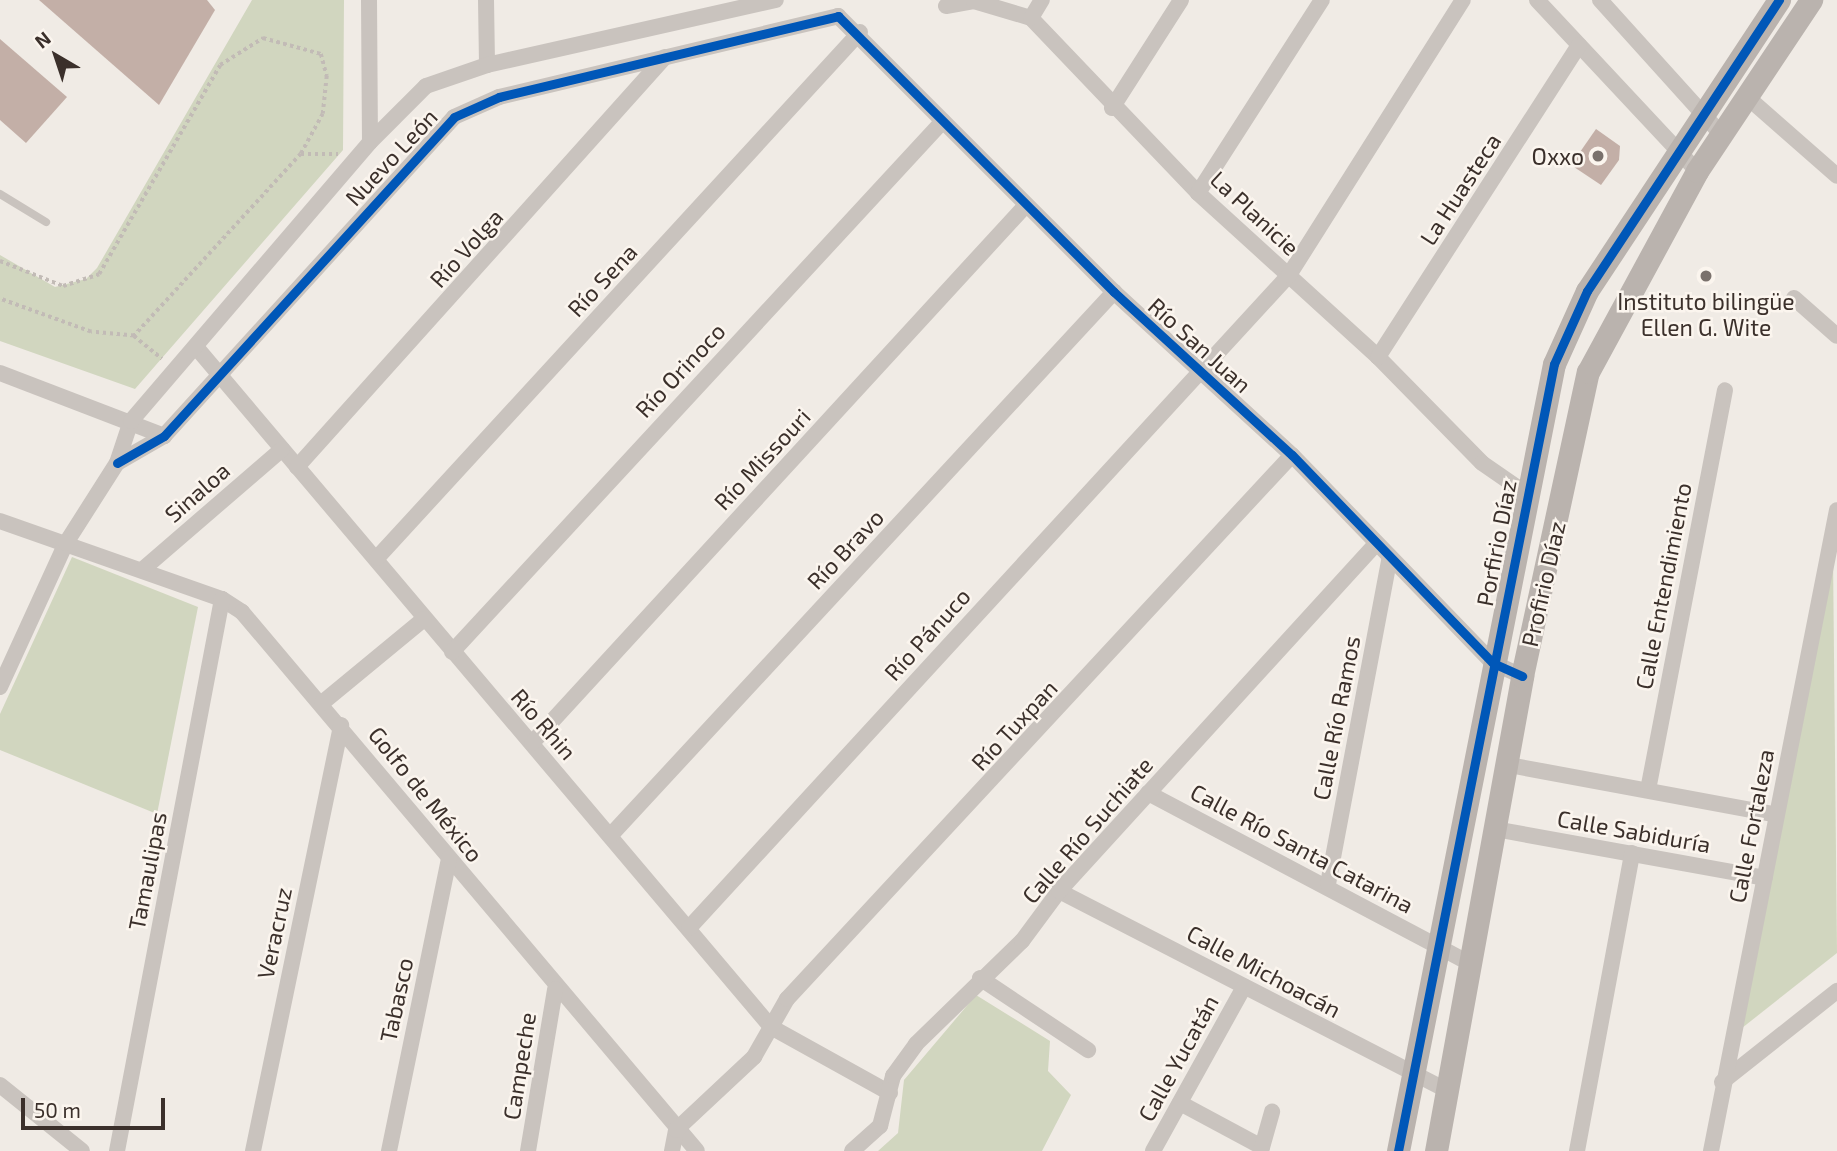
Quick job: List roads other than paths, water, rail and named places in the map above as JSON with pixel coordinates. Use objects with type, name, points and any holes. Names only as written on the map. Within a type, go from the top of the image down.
[{"type":"street","points":[[365,148],[369,0]]},
{"type":"street","points":[[486,0],[487,65]]},
{"type":"street","name":"Nuevo León","points":[[0,687],[66,543],[117,463],[131,421],[365,148],[426,86],[487,65],[776,0]]},
{"type":"street","points":[[831,0],[838,16],[860,32]]},
{"type":"street","points":[[946,6],[974,1],[1031,18],[1042,0]]},
{"type":"street","points":[[1112,108],[1181,0]]},
{"type":"street","points":[[1198,193],[1322,0]]},
{"type":"street","name":"Río Pánuco","points":[[689,928],[1202,374],[1289,275],[1463,0]]},
{"type":"street","points":[[1537,0],[1697,172]]},
{"type":"street","points":[[1600,0],[1721,134]]},
{"type":"street","name":"Porfirio Díaz","points":[[1398,1151],[1434,944],[1493,663],[1524,492],[1564,336],[1702,113],[1779,0]]},
{"type":"street","points":[[1808,1],[1746,96],[1837,176]]},
{"type":"street","name":"Nuevo León","points":[[117,463],[163,436],[454,117],[499,97],[838,16]]},
{"type":"street","name":"La Planicie","points":[[1031,18],[1112,108],[1198,193],[1378,357],[1482,463],[1524,492]]},
{"type":"street","name":"Río San Juan","points":[[860,32],[1026,205],[1114,292],[1292,456],[1374,545],[1493,663],[1522,676]]},
{"type":"street","name":"Río Sena","points":[[377,558],[860,32]]},
{"type":"street","name":"La Huasteca","points":[[1378,357],[1579,45]]},
{"type":"street","name":"Río Volga","points":[[297,467],[665,57]]},
{"type":"street","name":"Profirio Díaz","points":[[1436,1151],[1522,676],[1588,372],[1697,172],[1746,96]]},
{"type":"street","name":"Río Orinoco","points":[[452,652],[943,121]]},
{"type":"street","name":"Río Missouri","points":[[532,743],[1026,205]]},
{"type":"street","name":"Río Bravo","points":[[610,836],[1114,292]]},
{"type":"street","points":[[1794,298],[1837,336]]},
{"type":"street","name":"Río Rhin","points":[[196,347],[771,1027],[890,1093]]},
{"type":"street","points":[[0,373],[131,421],[163,436]]},
{"type":"street","name":"Calle Entendimiento","points":[[1648,790],[1725,390]]},
{"type":"street","name":"Sinaloa","points":[[142,570],[282,449]]},
{"type":"street","name":"Río Tuxpan","points":[[676,1130],[754,1057],[788,999],[1292,456]]},
{"type":"street","name":"Calle Fortaleza","points":[[1711,1151],[1722,1082],[1765,878],[1774,814],[1834,543],[1837,510]]},
{"type":"street","name":"Golfo de México","points":[[0,521],[222,598],[261,631],[555,989],[697,1151]]},
{"type":"street","name":"Calle Río Suchiate","points":[[852,1151],[880,1126],[903,1060],[979,978],[1022,941],[1059,891],[1374,545]]},
{"type":"street","name":"Calle Río Ramos","points":[[1328,884],[1389,560]]},
{"type":"street","name":"Tamaulipas","points":[[117,1151],[222,598]]},
{"type":"street","points":[[322,703],[424,619]]},
{"type":"street","name":"Veracruz","points":[[253,1151],[341,726]]},
{"type":"street","name":"Calle Sabiduría","points":[[1508,765],[1774,814]]},
{"type":"street","name":"Calle Río Santa Catarina","points":[[1148,793],[1328,884],[1471,964]]},
{"type":"street","name":"Calle Sabiduría","points":[[1495,829],[1765,878]]},
{"type":"street","points":[[1577,1151],[1632,853]]},
{"type":"street","name":"Tabasco","points":[[389,1151],[449,858]]},
{"type":"street","name":"Calle Michoacán","points":[[1059,891],[1411,1075],[1448,1091]]},
{"type":"street","points":[[979,978],[1088,1050]]},
{"type":"street","name":"Calle Yucatán","points":[[1153,1151],[1244,987]]},
{"type":"street","name":"Campeche","points":[[528,1151],[555,989]]},
{"type":"street","points":[[1722,1082],[1837,991]]},
{"type":"street","points":[[0,1085],[82,1151]]},
{"type":"street","points":[[1180,1103],[1261,1149],[1272,1112]]},
{"type":"street","points":[[672,1151],[676,1130]]},
{"type":"lane","points":[[0,194],[46,222]]},
{"type":"place","name":"Oxxo","points":[[1598,156]]},
{"type":"place","name":"Instituto bilingüe Ellen G. Wite","points":[[1706,276]]}]
